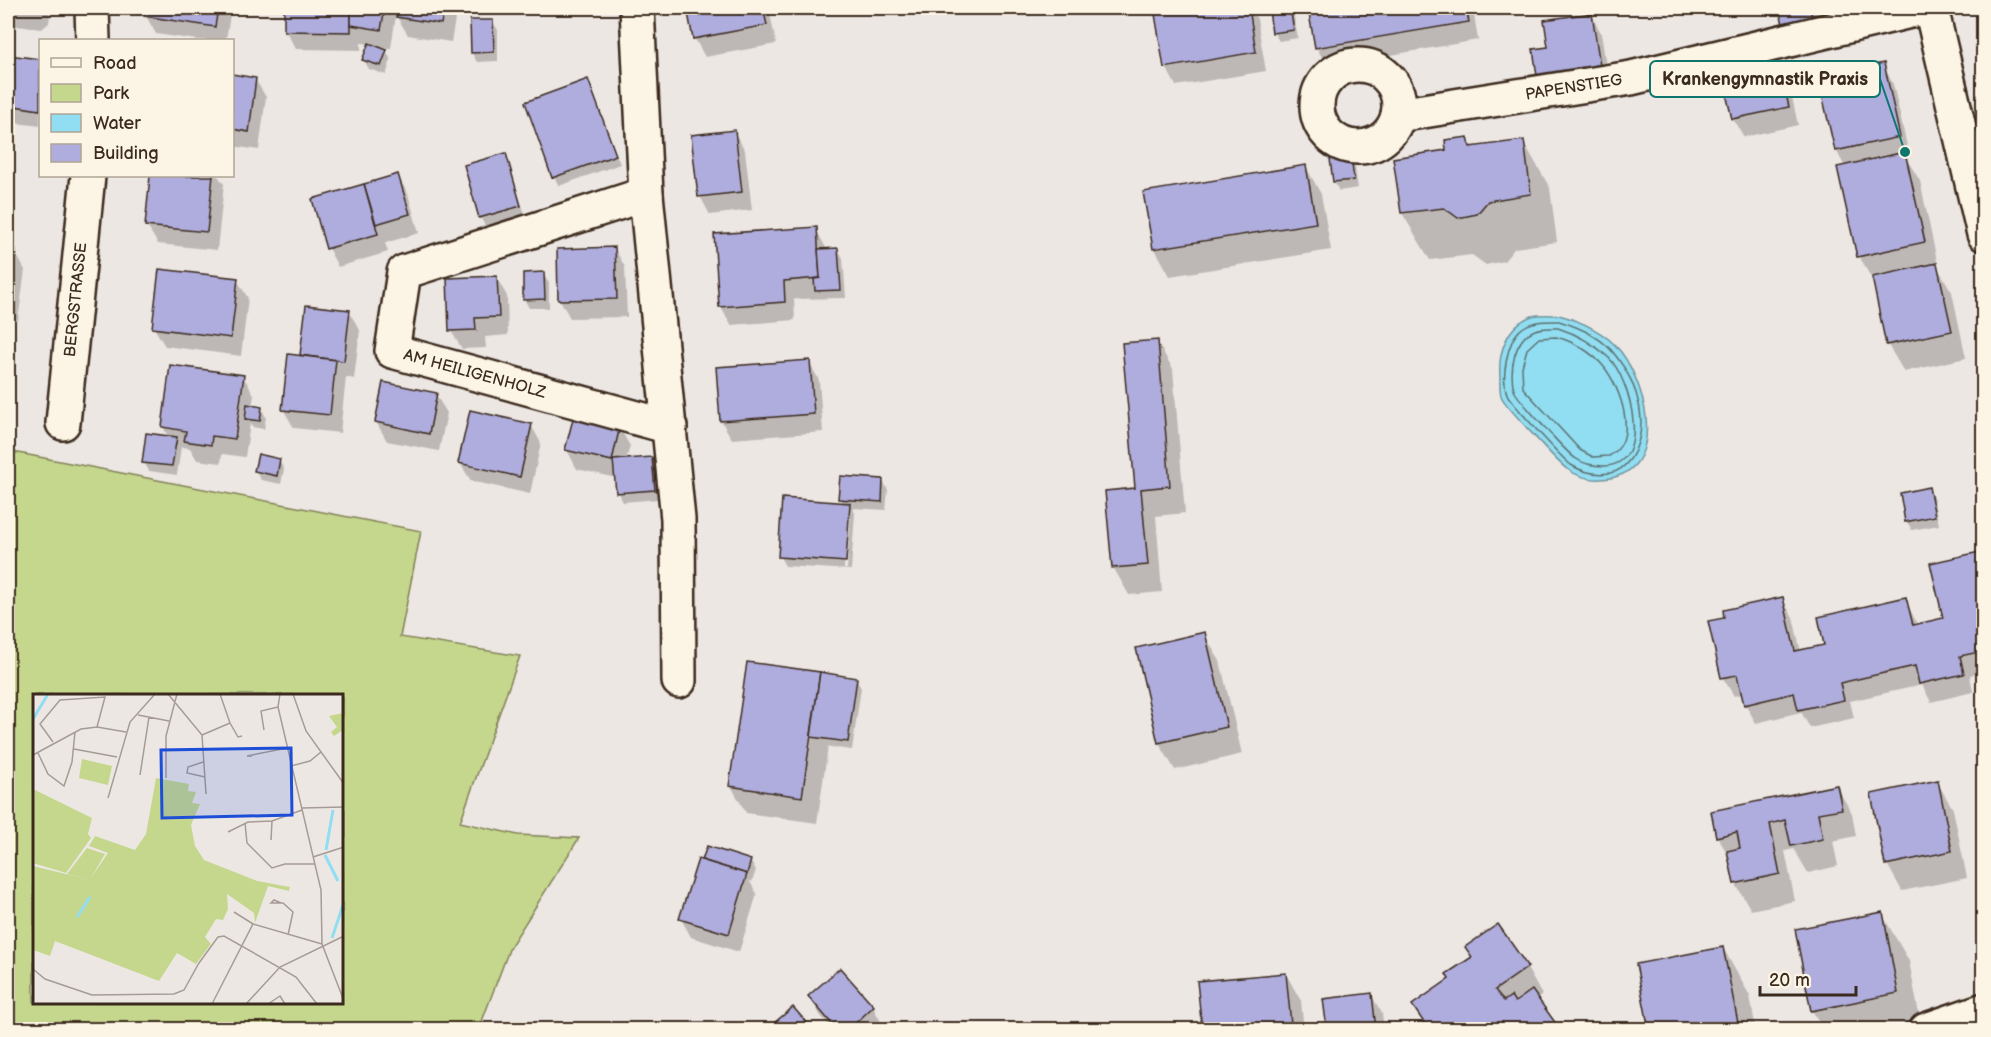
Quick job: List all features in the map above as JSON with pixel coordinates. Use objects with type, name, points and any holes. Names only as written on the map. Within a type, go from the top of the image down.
[{"type":"street","points":[[92,8],[93,39]]},
{"type":"street","points":[[637,8],[646,194],[678,519],[679,681]]},
{"type":"street","name":"PAPENSTIEG","points":[[1398,115],[1631,78],[1923,8]]},
{"type":"street","points":[[1931,8],[1983,234]]},
{"type":"street","name":"BERGSTRASSE","points":[[63,423],[88,177]]},
{"type":"street","name":"AM HEILIGENHOLZ","points":[[646,194],[404,272],[392,351],[670,427]]},
{"type":"street","points":[[1926,1029],[1983,1010]]},
{"type":"green space","points":[[8,451],[421,531],[400,637],[520,656],[460,822],[518,835],[579,838],[510,947],[479,1029],[8,1029]]},
{"type":"water","points":[[1559,315],[1585,324],[1615,345],[1631,368],[1639,387],[1647,428],[1644,447],[1637,463],[1622,474],[1596,479],[1583,477],[1571,471],[1562,465],[1533,435],[1501,396],[1501,358],[1510,333],[1523,320],[1532,316]]},
{"type":"building","points":[[145,8],[218,8],[215,27],[144,16]]},
{"type":"building","points":[[284,8],[351,8],[351,32],[284,31]]},
{"type":"building","points":[[351,8],[385,8],[381,30],[351,25]]},
{"type":"building","points":[[397,8],[444,8],[441,24],[396,17]]},
{"type":"building","points":[[687,8],[763,8],[767,25],[693,39]]},
{"type":"building","points":[[1192,8],[1249,8],[1256,52],[1164,68],[1155,14]]},
{"type":"building","points":[[1290,8],[1294,30],[1272,33],[1269,10]]},
{"type":"building","points":[[1308,8],[1466,8],[1469,22],[1315,48]]},
{"type":"building","points":[[1779,8],[1810,8],[1813,21],[1784,28]]},
{"type":"building","points":[[1592,13],[1600,66],[1537,76],[1533,49],[1548,47],[1544,20]]},
{"type":"building","points":[[470,20],[493,20],[494,52],[471,53]]},
{"type":"building","points":[[369,43],[387,50],[381,66],[362,60]]},
{"type":"building","points":[[8,55],[39,59],[39,110],[8,105]]},
{"type":"building","points":[[1884,63],[1900,137],[1835,151],[1818,77]]},
{"type":"building","points":[[1781,72],[1789,107],[1732,119],[1724,85]]},
{"type":"building","points":[[234,74],[256,78],[249,132],[234,129]]},
{"type":"building","points":[[588,79],[616,155],[552,178],[525,102]]},
{"type":"building","points":[[735,130],[742,192],[698,197],[691,135]]},
{"type":"building","points":[[1468,137],[1470,147],[1524,140],[1531,194],[1488,201],[1477,214],[1458,218],[1444,208],[1401,213],[1393,158],[1446,150],[1445,140]]},
{"type":"building","points":[[1905,152],[1925,242],[1857,257],[1837,167]]},
{"type":"building","points":[[506,153],[521,206],[479,218],[464,165]]},
{"type":"building","points":[[1351,156],[1354,180],[1333,182],[1330,159]]},
{"type":"building","points":[[1306,165],[1316,223],[1153,249],[1143,192]]},
{"type":"building","points":[[398,174],[410,214],[376,224],[364,184]]},
{"type":"building","points":[[150,177],[213,177],[207,232],[145,226]]},
{"type":"building","points":[[364,184],[378,234],[326,249],[312,199]]},
{"type":"building","points":[[817,227],[820,278],[784,281],[785,302],[719,307],[714,234]]},
{"type":"building","points":[[615,247],[617,299],[558,300],[557,249]]},
{"type":"building","points":[[838,248],[841,290],[815,291],[814,279],[820,278],[818,249]]},
{"type":"building","points":[[8,249],[16,250],[8,303]]},
{"type":"building","points":[[1937,263],[1952,331],[1886,345],[1872,277]]},
{"type":"building","points":[[159,269],[238,278],[231,338],[152,328]]},
{"type":"building","points":[[544,272],[545,299],[523,300],[523,273]]},
{"type":"building","points":[[497,276],[499,317],[475,318],[476,330],[449,331],[447,278]]},
{"type":"building","points":[[306,305],[350,310],[344,361],[300,355]]},
{"type":"building","points":[[1158,340],[1170,486],[1141,489],[1148,565],[1112,568],[1105,491],[1135,488],[1122,343]]},
{"type":"building","points":[[288,354],[336,360],[330,415],[282,410]]},
{"type":"building","points":[[810,360],[814,414],[720,421],[716,367]]},
{"type":"building","points":[[170,365],[244,375],[235,439],[212,436],[211,445],[184,441],[186,431],[162,427]]},
{"type":"building","points":[[383,382],[437,393],[429,434],[375,422]]},
{"type":"building","points":[[247,404],[262,407],[260,421],[245,419]]},
{"type":"building","points":[[470,410],[532,424],[520,477],[458,463]]},
{"type":"building","points":[[574,415],[620,426],[612,461],[565,450]]},
{"type":"building","points":[[146,433],[177,437],[172,466],[142,463]]},
{"type":"building","points":[[258,454],[280,459],[277,476],[254,471]]},
{"type":"building","points":[[652,457],[655,490],[616,493],[613,460]]},
{"type":"building","points":[[840,476],[883,479],[882,502],[838,499]]},
{"type":"building","points":[[1929,487],[1935,516],[1905,522],[1900,493]]},
{"type":"building","points":[[782,498],[850,503],[846,562],[778,557]]},
{"type":"building","points":[[1984,551],[1984,651],[1960,656],[1964,674],[1919,684],[1915,666],[1840,683],[1844,700],[1798,710],[1794,693],[1744,705],[1737,675],[1721,678],[1708,621],[1724,618],[1723,610],[1783,597],[1795,651],[1824,645],[1818,617],[1906,597],[1913,625],[1943,618],[1930,563]]},
{"type":"building","points":[[1205,632],[1227,727],[1158,743],[1136,648]]},
{"type":"building","points":[[747,662],[820,672],[802,797],[729,786]]},
{"type":"building","points":[[820,672],[857,678],[848,742],[811,737]]},
{"type":"building","points":[[1938,780],[1952,851],[1885,865],[1871,794]]},
{"type":"building","points":[[1837,785],[1842,809],[1818,813],[1823,839],[1791,846],[1785,820],[1770,824],[1780,874],[1734,884],[1727,851],[1740,848],[1737,832],[1716,837],[1711,811]]},
{"type":"building","points":[[707,846],[751,860],[747,874],[702,860]]},
{"type":"building","points":[[698,859],[747,874],[729,934],[679,919]]},
{"type":"building","points":[[1883,912],[1898,993],[1811,1011],[1795,929]]},
{"type":"building","points":[[1498,924],[1528,967],[1495,990],[1504,1001],[1511,996],[1515,1002],[1532,990],[1559,1028],[1429,1030],[1412,1005],[1449,979],[1446,974],[1472,957],[1465,947]]},
{"type":"building","points":[[1723,947],[1739,1028],[1649,1030],[1636,964]]},
{"type":"building","points":[[840,968],[874,1006],[848,1030],[837,1030],[808,996]]},
{"type":"building","points":[[1286,973],[1291,1024],[1202,1030],[1197,981]]},
{"type":"building","points":[[1372,993],[1376,1030],[1327,1030],[1323,999]]},
{"type":"building","points":[[793,1007],[813,1030],[777,1030],[773,1024]]},
{"type":"place","name":"Krankengymnastik Praxis","points":[[1905,152]]}]
